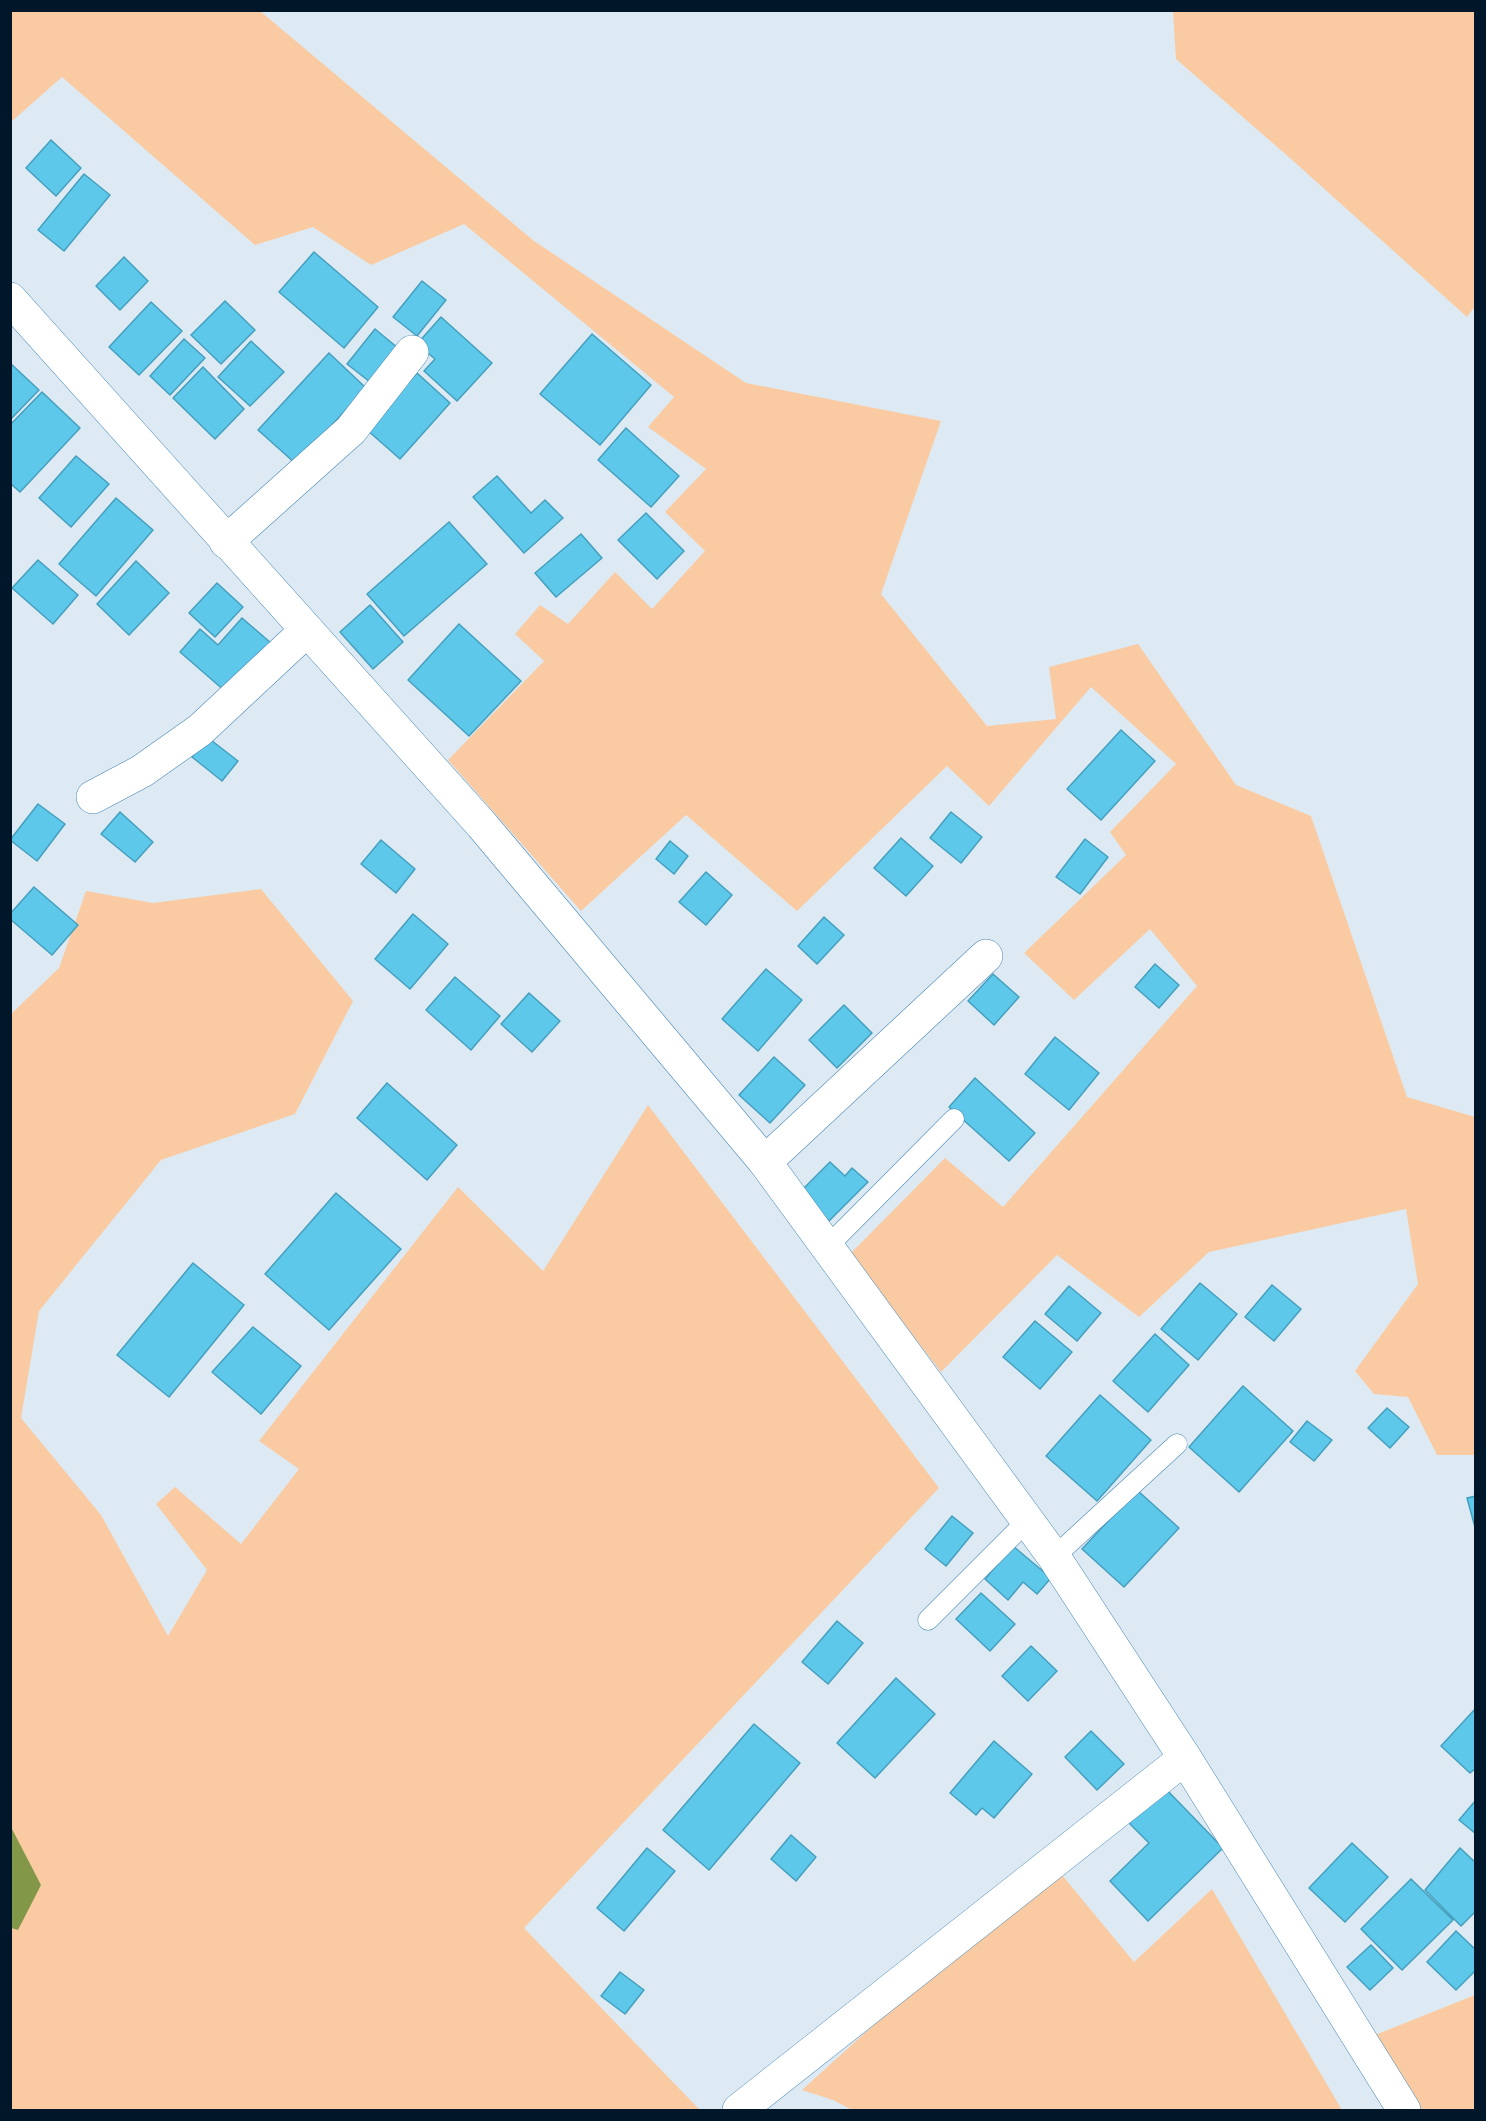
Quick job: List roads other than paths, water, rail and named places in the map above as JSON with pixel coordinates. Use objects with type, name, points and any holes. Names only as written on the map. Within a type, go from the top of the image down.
[{"type":"street","points":[[10,299],[482,825],[765,1162],[1054,1557],[1185,1758],[1404,2110]]},
{"type":"street","points":[[226,542],[351,430],[412,352]]},
{"type":"street","points":[[93,797],[142,771],[200,730],[306,631]]},
{"type":"street","points":[[765,1162],[986,956]]},
{"type":"street","points":[[739,2110],[1185,1758]]},
{"type":"lane","points":[[827,1247],[954,1119]]},
{"type":"lane","points":[[1054,1557],[1178,1443]]},
{"type":"lane","points":[[928,1620],[1027,1521]]}]
